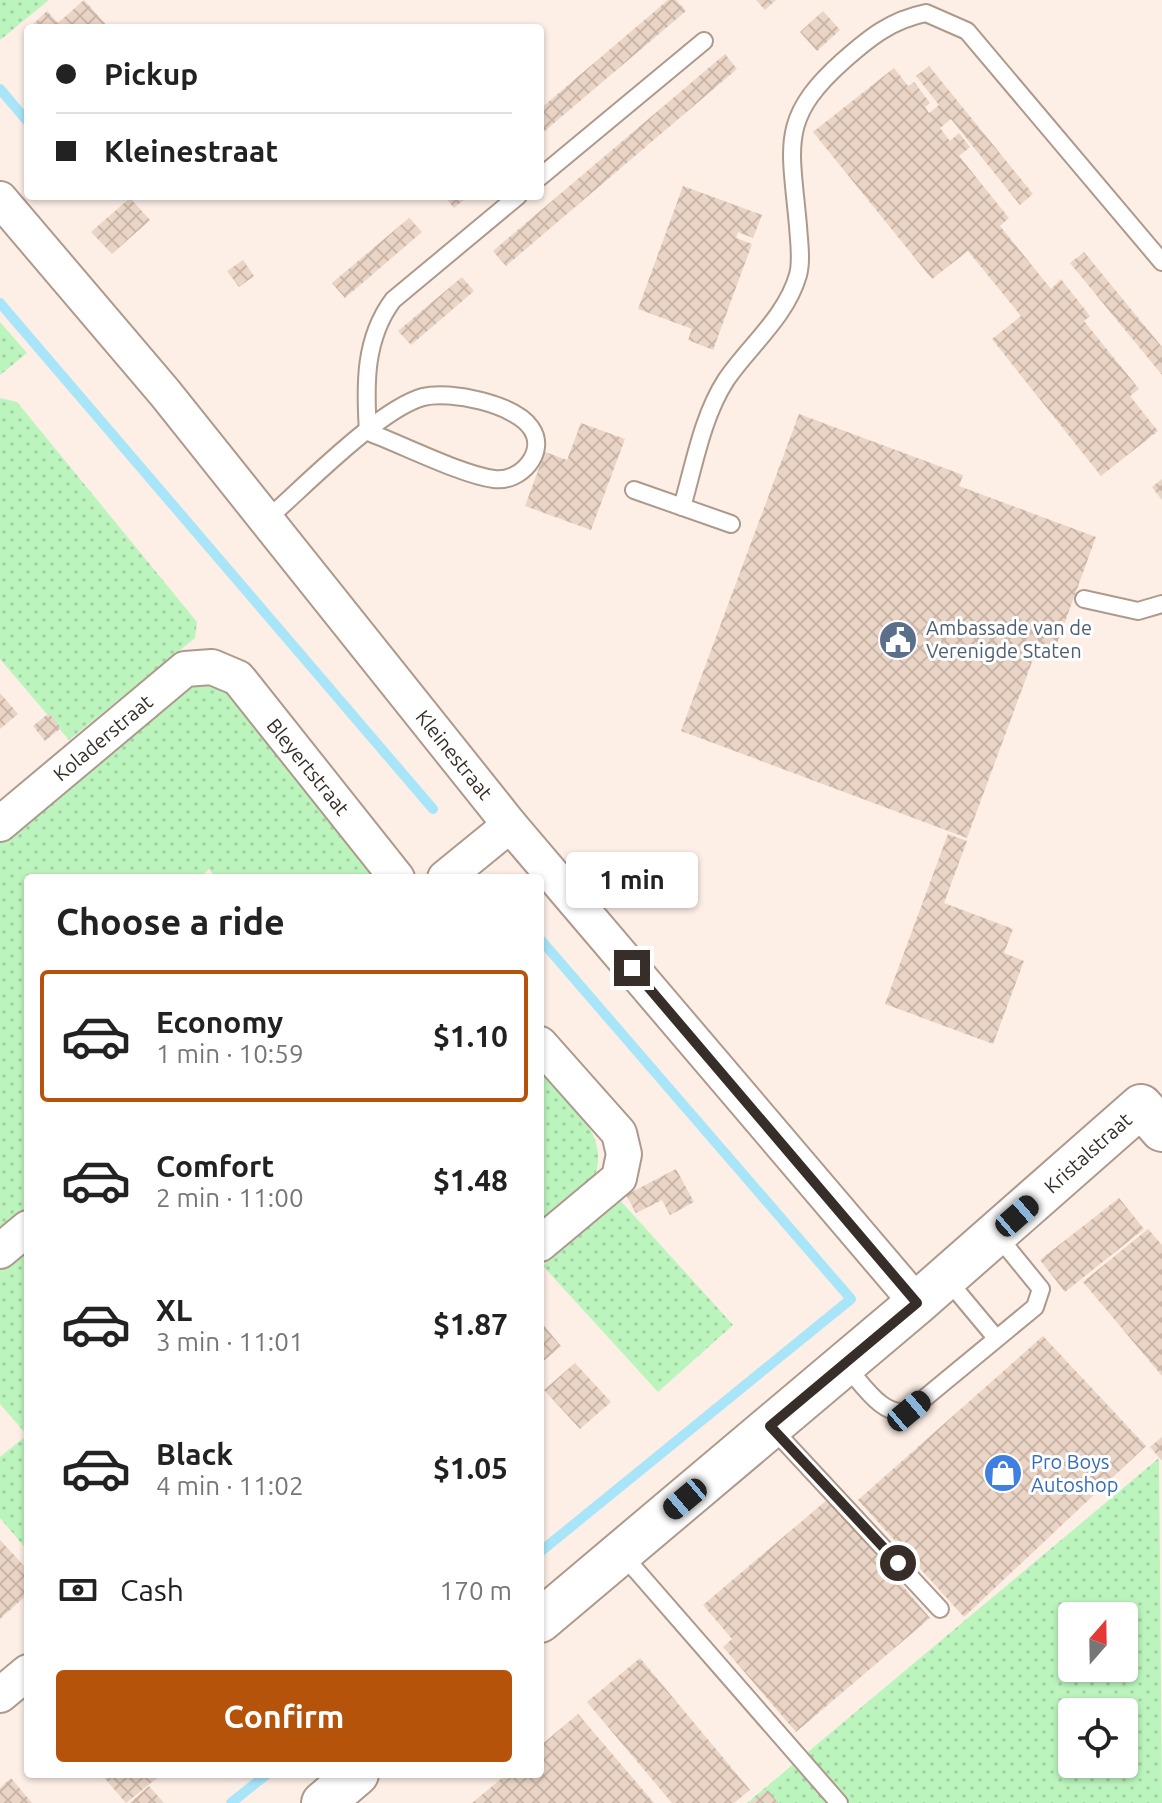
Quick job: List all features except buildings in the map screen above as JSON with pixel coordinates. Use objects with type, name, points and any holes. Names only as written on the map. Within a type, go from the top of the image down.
[{"type":"street","name":"Kleinestraat","points":[[0,199],[165,393],[510,825],[931,1290]]},
{"type":"street","name":"Koladerstraat","points":[[0,824],[185,669],[212,667]]},
{"type":"street","name":"Bleyertstraat","points":[[212,667],[238,678],[394,874]]},
{"type":"street","points":[[450,874],[510,825]]},
{"type":"street","points":[[544,1049],[619,1133],[624,1154],[619,1178],[544,1241]]},
{"type":"street","name":"Kristalstraat","points":[[544,1618],[931,1290],[1155,1108]]},
{"type":"street","points":[[0,1251],[24,1231]]},
{"type":"street","points":[[0,1695],[24,1675]]},
{"type":"street","points":[[323,1803],[352,1778]]},
{"type":"lane","points":[[682,507],[703,432],[725,382],[768,329],[798,275],[800,250],[793,130],[801,106],[827,75],[877,31],[926,13],[967,31],[1162,262]]},
{"type":"lane","points":[[544,174],[704,41]]},
{"type":"lane","points":[[368,432],[365,385],[379,319],[393,300],[513,200]]},
{"type":"lane","points":[[265,521],[368,432],[404,405],[425,396],[466,396],[519,417],[534,430],[534,440],[530,464],[520,475],[495,479],[368,432]]},
{"type":"lane","points":[[634,490],[731,524]]},
{"type":"lane","points":[[1084,599],[1138,611],[1162,604]]},
{"type":"lane","points":[[844,1364],[888,1411],[899,1414],[909,1411],[1035,1307],[1041,1289],[997,1235]]},
{"type":"lane","points":[[931,1290],[996,1338]]},
{"type":"lane","points":[[770,1426],[940,1609]]},
{"type":"lane","points":[[621,1553],[839,1803]]},
{"type":"green space","points":[[0,0],[49,0],[0,40]]},
{"type":"green space","points":[[0,322],[27,353],[0,375]]},
{"type":"green space","points":[[0,398],[17,402],[197,622],[195,638],[69,740],[0,659]]},
{"type":"green space","points":[[201,677],[227,693],[376,874],[213,874],[209,869],[203,874],[24,874],[24,1213],[0,1234],[0,830]]},
{"type":"green space","points":[[544,1071],[577,1109],[595,1141],[598,1158],[595,1175],[584,1192],[544,1224]]},
{"type":"green space","points":[[618,1198],[733,1325],[658,1392],[544,1265]]},
{"type":"green space","points":[[24,1248],[24,1432],[0,1404],[0,1269]]},
{"type":"green space","points":[[24,1437],[24,1546],[0,1518],[0,1457]]},
{"type":"green space","points":[[1159,1458],[1162,1803],[747,1803]]},
{"type":"waterway","points":[[0,89],[24,117]]},
{"type":"waterway","points":[[0,303],[433,809]]},
{"type":"waterway","points":[[544,944],[851,1299],[544,1549]]},
{"type":"waterway","points":[[231,1803],[262,1778]]},
{"type":"place","name":"Ambassade van de Verenigde Staten","points":[[898,640]]},
{"type":"place","name":"Pro Boys Autoshop","points":[[1003,1473]]},
{"type":"route","points":[[632,968],[917,1303],[770,1426],[898,1563]]}]
